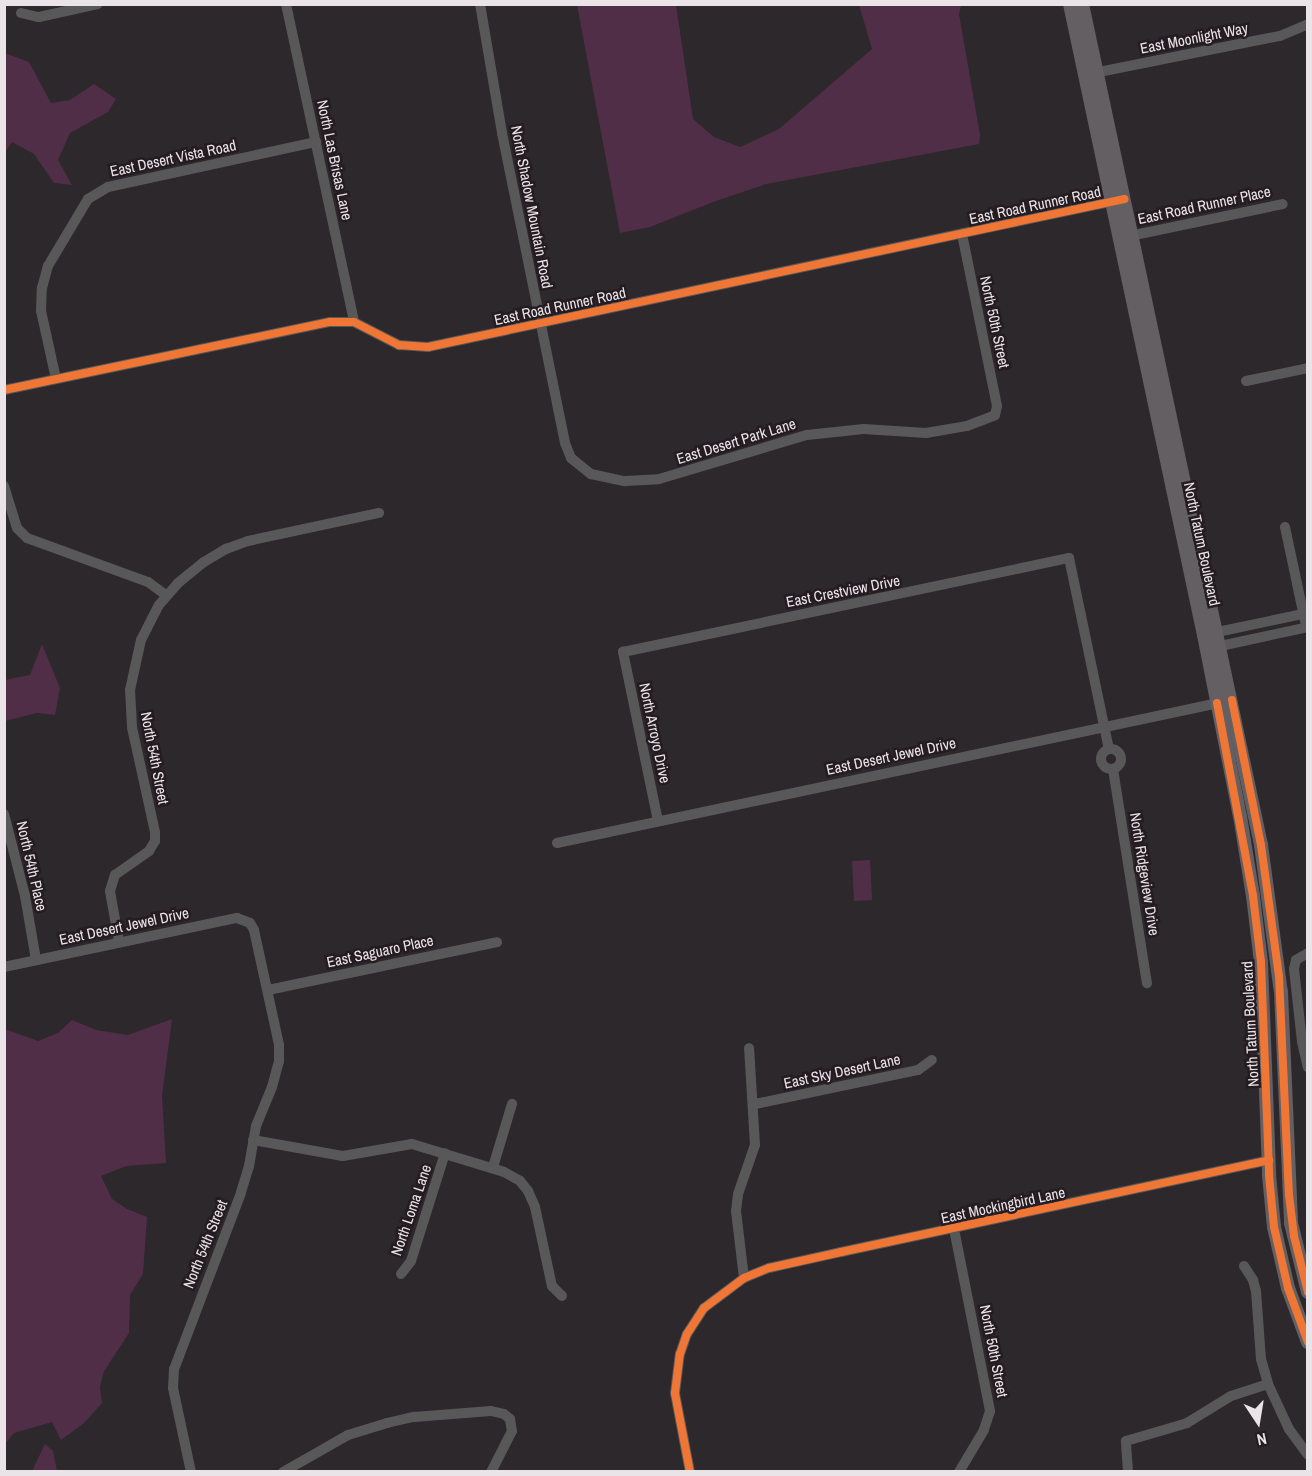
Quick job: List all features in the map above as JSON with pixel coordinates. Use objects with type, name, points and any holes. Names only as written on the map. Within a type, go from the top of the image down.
[{"type":"main road","name":"North Tatum Boulevard","points":[[1070,4],[1091,74]]},
{"type":"main road","name":"North Tatum Boulevard","points":[[1082,4],[1091,74],[1118,201],[1212,640],[1232,700],[1261,845],[1281,992],[1289,1195],[1294,1236],[1308,1292]]},
{"type":"main road","name":"North Tatum Boulevard","points":[[1212,640],[1217,703],[1254,896],[1261,962],[1269,1160],[1278,1248],[1288,1288],[1308,1342]]},
{"type":"main road","points":[[1269,1160],[1277,1141],[1274,1016],[1281,992]]},
{"type":"street","points":[[21,13],[39,16],[98,4]]},
{"type":"street","name":"North Las Brisas Lane","points":[[286,4],[354,322]]},
{"type":"street","name":"North Shadow Mountain Road","points":[[480,4],[502,133],[567,450],[580,467],[591,474]]},
{"type":"street","name":"East Moonlight Way","points":[[1091,74],[1280,36],[1308,24]]},
{"type":"street","name":"East Desert Vista Road","points":[[56,379],[41,311],[42,288],[48,266],[88,199],[108,187],[316,142]]},
{"type":"street","name":"East Road Runner Road","points":[[354,322],[389,341],[416,347],[1118,201]]},
{"type":"street","name":"East Road Runner Place","points":[[1126,237],[1283,204]]},
{"type":"street","name":"North 50th Street","points":[[962,234],[998,406],[995,415]]},
{"type":"street","points":[[4,390],[330,322],[354,322]]},
{"type":"street","points":[[1246,381],[1308,368]]},
{"type":"street","name":"East Desert Park Lane","points":[[591,474],[625,481],[659,479],[797,437],[864,429],[926,433],[968,426],[995,415]]},
{"type":"street","points":[[4,486],[17,528],[27,538],[148,582],[166,595],[204,562],[226,549],[282,533],[379,513]]},
{"type":"street","points":[[1212,640],[1307,627],[1285,527]]},
{"type":"street","name":"East Crestview Drive","points":[[623,652],[1069,558]]},
{"type":"street","name":"North Ridgeview Drive","points":[[1069,558],[1109,749],[1116,750],[1121,759],[1119,766],[1113,769],[1147,983]]},
{"type":"street","name":"North 54th Street","points":[[119,942],[110,891],[115,875],[149,851],[155,841],[132,727],[130,690],[141,640],[150,620],[166,595]]},
{"type":"street","points":[[1212,640],[1305,613]]},
{"type":"street","name":"North Arroyo Drive","points":[[623,652],[658,821]]},
{"type":"street","name":"East Desert Jewel Drive","points":[[557,843],[1232,700]]},
{"type":"street","name":"North 54th Place","points":[[4,814],[25,896],[36,960]]},
{"type":"street","name":"East Desert Jewel Drive","points":[[4,967],[237,918],[250,923]]},
{"type":"street","name":"North 54th Street","points":[[191,1472],[172,1378],[182,1344],[241,1193],[260,1111],[273,1087],[279,1061],[279,1045],[268,990],[254,930],[250,923]]},
{"type":"street","name":"East Saguaro Place","points":[[268,990],[497,942]]},
{"type":"street","points":[[1308,952],[1296,960],[1294,969],[1302,1042],[1308,1067]]},
{"type":"street","points":[[744,1278],[736,1211],[738,1194],[755,1145],[755,1104],[749,1048]]},
{"type":"street","name":"East Sky Desert Lane","points":[[755,1104],[918,1070],[932,1060]]},
{"type":"street","points":[[493,1167],[512,1104]]},
{"type":"street","points":[[253,1140],[343,1156],[411,1144],[493,1167],[520,1181],[528,1191],[535,1207],[552,1286],[562,1296]]},
{"type":"street","name":"North Loma Lane","points":[[401,1274],[411,1261],[445,1153]]},
{"type":"street","name":"East Mockingbird Lane","points":[[690,1472],[675,1393],[680,1354],[687,1334],[704,1308],[718,1295],[744,1278],[779,1266],[1269,1160]]},
{"type":"street","name":"North 50th Street","points":[[954,1229],[990,1411],[984,1430],[959,1472]]},
{"type":"street","points":[[1244,1266],[1253,1280],[1256,1291],[1261,1359],[1268,1384],[1289,1429],[1308,1455]]},
{"type":"street","points":[[1128,1472],[1126,1441],[1187,1424],[1231,1396],[1268,1384]]},
{"type":"street","points":[[283,1472],[348,1435],[405,1419],[491,1411],[504,1414],[512,1423],[508,1442],[491,1472]]},
{"type":"shaded area","points":[[577,5],[676,5],[693,119],[714,137],[740,147],[779,129],[872,49],[859,5],[961,5],[959,14],[980,135],[979,144],[766,184],[650,227],[620,233]]},
{"type":"shaded area","points":[[5,53],[29,62],[51,103],[70,100],[94,84],[116,99],[108,112],[70,133],[58,160],[72,185],[54,183],[34,154],[12,142],[5,152]]},
{"type":"shaded area","points":[[42,644],[60,688],[55,715],[37,713],[5,721],[5,680],[30,675]]},
{"type":"shaded area","points":[[870,860],[872,900],[854,901],[852,861]]},
{"type":"shaded area","points":[[172,1019],[162,1096],[166,1163],[126,1166],[101,1176],[112,1199],[127,1209],[147,1217],[143,1274],[130,1295],[129,1333],[104,1371],[100,1387],[102,1403],[84,1423],[61,1440],[52,1422],[14,1433],[5,1444],[5,1029],[38,1041],[58,1033],[72,1020],[96,1030],[128,1035]]},
{"type":"shaded area","points":[[45,1444],[53,1451],[57,1471],[32,1471]]},
{"type":"cycle path","points":[[4,390],[330,322],[354,322],[399,345],[428,347],[1124,199]]},
{"type":"cycle path","points":[[1232,700],[1261,845],[1279,976],[1289,1195],[1294,1236],[1308,1292]]},
{"type":"cycle path","points":[[1217,703],[1253,896],[1261,962],[1269,1175],[1274,1227],[1288,1288],[1308,1342]]},
{"type":"cycle path","points":[[690,1472],[675,1393],[680,1354],[687,1334],[704,1308],[744,1278],[769,1268],[1269,1160]]}]
